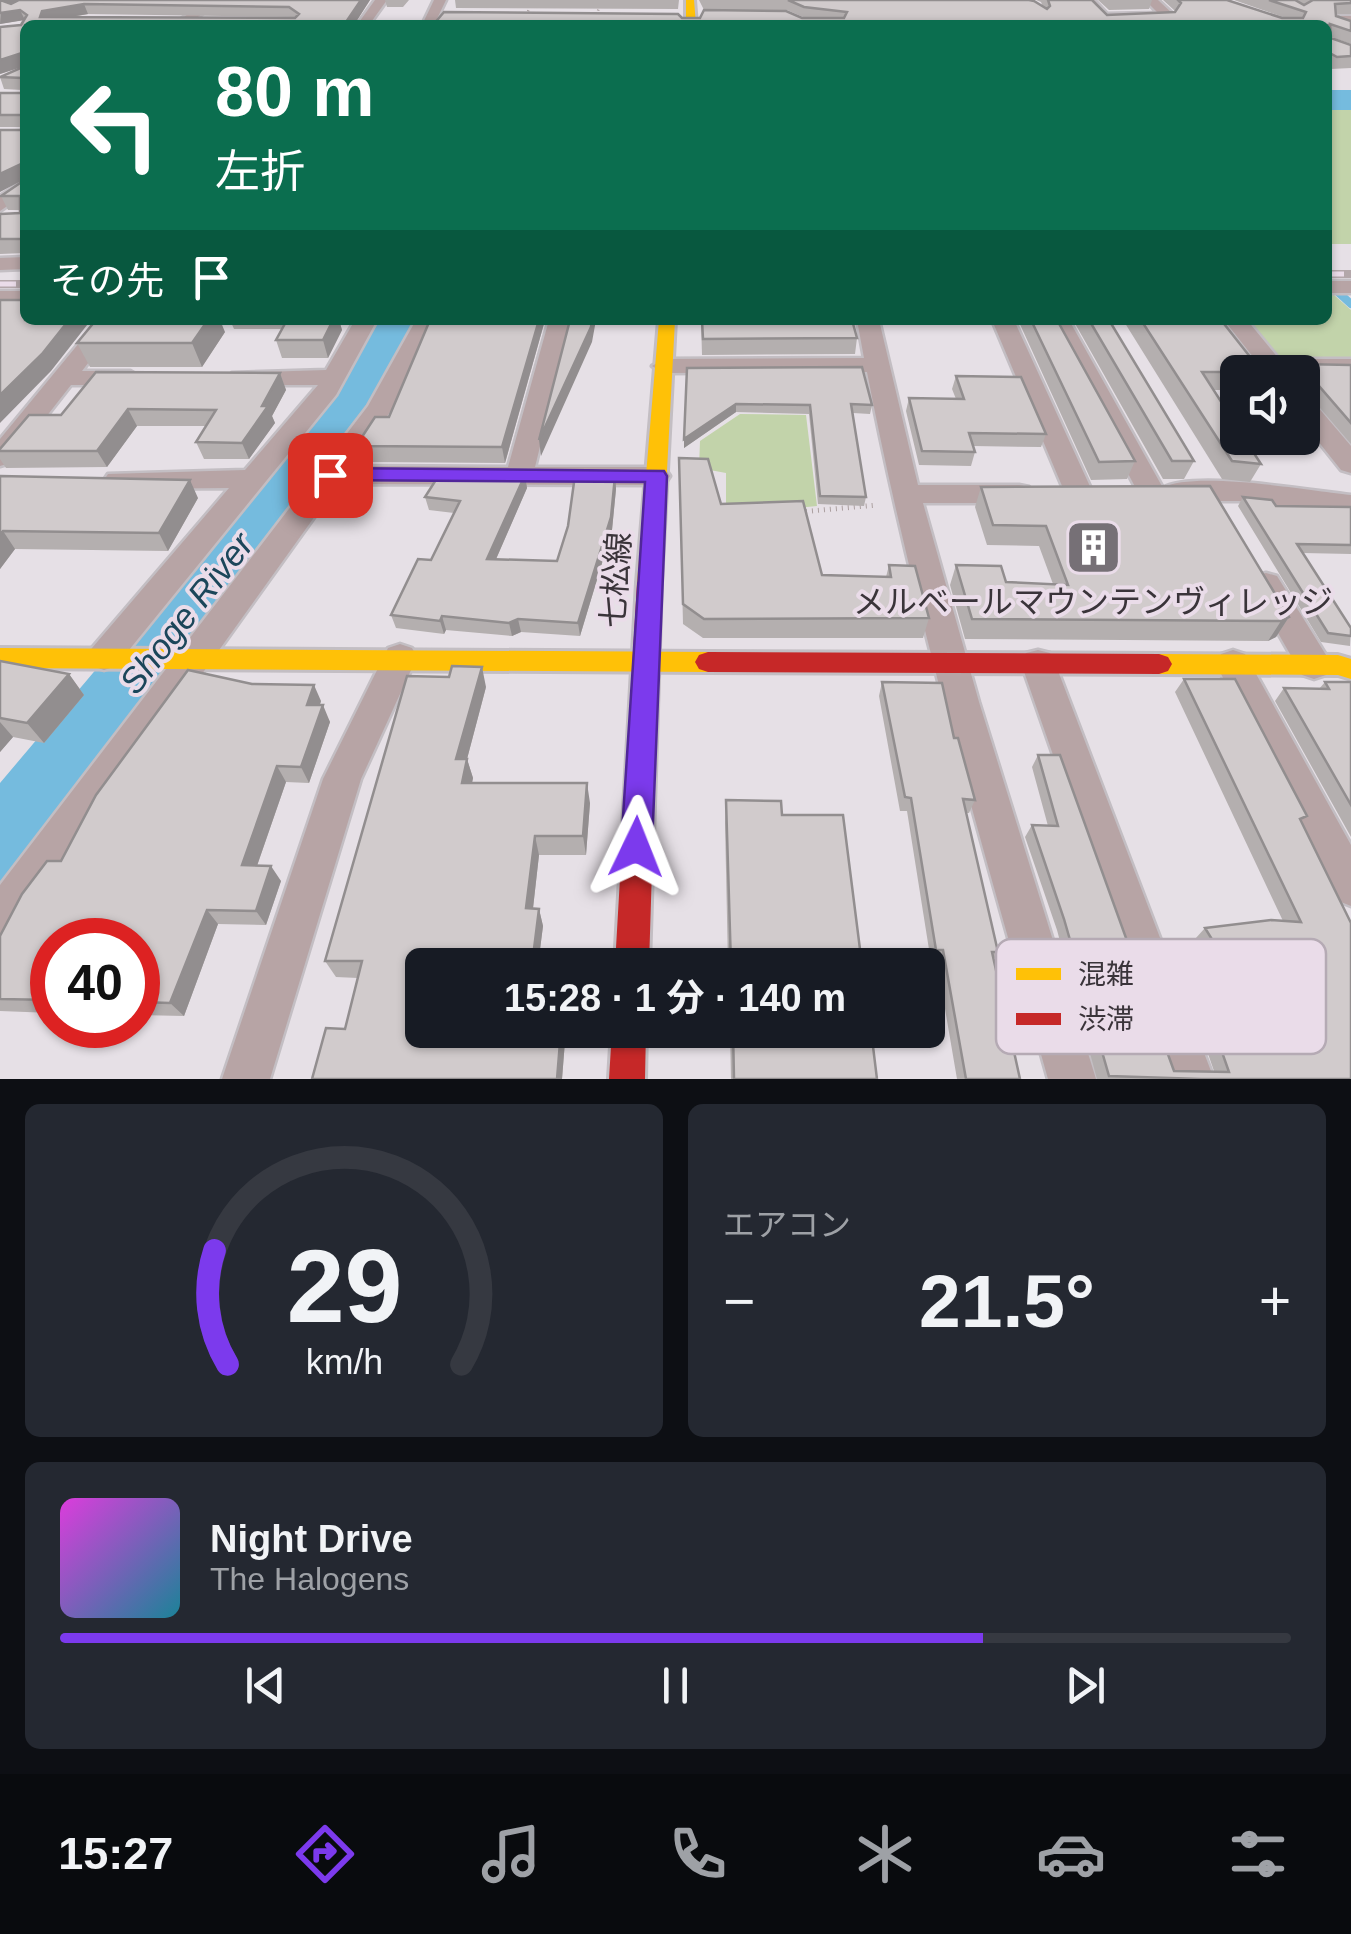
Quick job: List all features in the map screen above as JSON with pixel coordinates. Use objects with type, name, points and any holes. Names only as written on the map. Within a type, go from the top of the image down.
[{"type":"street","points":[[163,18],[198,18],[215,0]]},
{"type":"street","points":[[687,12],[709,0]]},
{"type":"street","points":[[1088,0],[1104,18],[1169,16],[1151,0]]},
{"type":"street","points":[[434,20],[451,16]]},
{"type":"street","points":[[1347,34],[1337,20],[1351,20]]},
{"type":"street","points":[[4,215],[20,193]]},
{"type":"street","points":[[0,456],[106,325]]},
{"type":"street","points":[[111,657],[334,378],[363,325]]},
{"type":"street","points":[[0,920],[185,657],[380,408],[424,325]]},
{"type":"street","points":[[519,476],[559,325]]},
{"type":"street","name":"七松線","points":[[633,948],[644,662],[667,325]]},
{"type":"street","points":[[869,325],[905,494],[947,660],[1030,939]]},
{"type":"street","points":[[1005,325],[1080,493]]},
{"type":"street","points":[[1061,325],[1152,493]]},
{"type":"street","points":[[1239,325],[1264,355]]},
{"type":"street","points":[[664,366],[877,365]]},
{"type":"street","points":[[1320,367],[1351,366]]},
{"type":"street","points":[[63,378],[160,378]]},
{"type":"street","points":[[218,378],[334,378]]},
{"type":"street","points":[[1320,426],[1351,464]]},
{"type":"street","points":[[1193,460],[1230,523]]},
{"type":"street","points":[[330,475],[656,476]]},
{"type":"street","points":[[97,480],[253,479]]},
{"type":"street","points":[[905,494],[1212,492],[1351,505]]},
{"type":"street","points":[[1248,555],[1338,666]]},
{"type":"street","points":[[4,662],[111,657],[400,657],[1338,666]]},
{"type":"street","points":[[246,1079],[342,779],[400,657]]},
{"type":"street","points":[[1038,662],[1139,939]]},
{"type":"street","points":[[1233,664],[1351,886]]},
{"type":"street","points":[[627,1079],[628,1048]]},
{"type":"street","points":[[1065,1054],[1072,1079]]},
{"type":"street","points":[[1181,1054],[1190,1079]]},
{"type":"path","points":[[784,514],[896,503],[905,494]]},
{"type":"green space","points":[[1332,109],[1351,110],[1351,244],[1332,244]]},
{"type":"green space","points":[[1333,294],[1351,310],[1351,360],[1277,355],[1252,325],[1332,325]]},
{"type":"green space","points":[[740,414],[806,415],[817,506],[726,515],[726,473],[699,468],[700,441]]},
{"type":"building","points":[[0,0],[11,4],[19,0],[361,0],[347,20],[24,20],[27,15],[20,10],[0,13]],"holes":[[[84,4],[289,7],[299,14],[295,18],[40,17],[42,11]]]},
{"type":"building","points":[[788,0],[1029,0],[1047,9],[1048,0],[1092,0],[1107,15],[1175,12],[1181,3],[1178,0],[1227,0],[1282,18],[1303,18],[1306,12],[1269,0],[1295,0],[1304,5],[1313,0],[1351,0],[1335,4],[1336,16],[1351,21],[1351,31],[1332,25],[1332,20],[437,20],[444,12],[678,14],[682,18],[700,18],[704,10],[786,11],[802,18],[844,18],[847,12],[804,7]]},
{"type":"building","points":[[20,25],[20,54],[0,60],[0,27]]},
{"type":"building","points":[[1332,38],[1351,45],[1351,56],[1332,54]]},
{"type":"building","points":[[20,68],[20,78],[0,77]]},
{"type":"building","points":[[0,93],[20,93],[20,115],[0,115]]},
{"type":"building","points":[[0,130],[20,130],[20,164],[0,174]]},
{"type":"building","points":[[20,183],[20,196],[1,196]]},
{"type":"building","points":[[20,213],[20,239],[0,239],[0,214]]},
{"type":"building","points":[[0,300],[20,300],[20,325],[65,325],[0,395]]},
{"type":"building","points":[[92,325],[205,325],[192,343],[77,343]]},
{"type":"building","points":[[284,325],[330,325],[323,340],[276,340]]},
{"type":"building","points":[[428,325],[538,325],[502,447],[356,446],[375,417],[389,417]]},
{"type":"building","points":[[569,325],[591,325],[591,327],[539,440]]},
{"type":"building","points":[[702,325],[853,325],[857,338],[703,339]]},
{"type":"building","points":[[1033,325],[1060,325],[1135,461],[1099,462]]},
{"type":"building","points":[[1092,325],[1112,325],[1194,461],[1172,461]]},
{"type":"building","points":[[1144,325],[1225,325],[1249,355],[1220,355],[1220,372],[1202,372],[1220,400],[1220,442]]},
{"type":"building","points":[[1320,364],[1351,365],[1351,423],[1320,387]]},
{"type":"building","points":[[862,367],[872,405],[851,404],[866,497],[820,496],[810,405],[736,404],[684,439],[687,368]]},
{"type":"building","points":[[96,372],[280,373],[262,406],[268,406],[242,443],[196,442],[216,410],[128,409],[97,451],[0,451],[29,415],[61,415]]},
{"type":"building","points":[[956,376],[1021,377],[1046,434],[969,433],[975,452],[922,451],[909,398],[964,399]]},
{"type":"building","points":[[1228,455],[1255,455],[1261,464],[1232,461]]},
{"type":"building","points":[[679,458],[708,459],[721,504],[803,501],[822,575],[891,577],[889,565],[915,566],[929,618],[704,619],[683,604]]},
{"type":"building","points":[[439,475],[525,475],[487,559],[557,561],[568,526],[575,475],[615,476],[611,517],[578,623],[518,619],[509,623],[442,616],[440,621],[391,615],[418,559],[431,560],[460,501],[425,497]]},
{"type":"building","points":[[0,476],[190,480],[159,533],[3,531],[0,535]]},
{"type":"building","points":[[1210,486],[1289,617],[1281,621],[972,619],[956,565],[1001,566],[1006,582],[1068,585],[1046,526],[993,525],[981,487]]},
{"type":"building","points":[[1243,497],[1272,500],[1276,506],[1351,507],[1351,545],[1297,544],[1351,628],[1351,636],[1328,633]]},
{"type":"building","points":[[0,661],[69,674],[27,723],[0,718]]},
{"type":"building","points":[[452,666],[482,667],[456,759],[467,759],[462,783],[587,783],[583,836],[535,836],[526,908],[539,909],[534,948],[405,948],[405,1048],[560,1048],[557,1079],[312,1079],[326,1028],[345,1029],[362,961],[325,961],[407,676],[449,677]]},
{"type":"building","points":[[188,670],[252,684],[314,685],[307,705],[323,705],[301,767],[277,766],[242,865],[271,866],[256,911],[207,910],[170,1003],[160,1003],[160,918],[30,918],[30,1000],[0,999],[0,936],[22,894],[47,861],[61,861],[96,795]]},
{"type":"building","points":[[1184,679],[1235,679],[1307,816],[1300,819],[1351,923],[1351,1079],[1109,1076],[1103,1054],[1168,1054],[1174,1071],[1229,1072],[1223,1054],[1326,1054],[1326,939],[1212,939],[1205,928],[1271,920],[1301,922]]},
{"type":"building","points":[[882,682],[942,683],[954,738],[958,738],[975,800],[963,799],[996,943],[996,952],[992,952],[996,970],[996,1054],[1014,1054],[1020,1079],[966,1079],[945,948],[936,948],[911,798],[905,797]]},
{"type":"building","points":[[1325,682],[1351,682],[1351,805],[1284,688],[1329,689]]},
{"type":"building","points":[[1038,755],[1060,755],[1126,939],[1070,939],[1032,825],[1058,826]]},
{"type":"building","points":[[726,800],[781,801],[782,815],[843,815],[860,948],[730,948]]},
{"type":"building","points":[[733,1048],[873,1048],[877,1079],[734,1079]]},
{"type":"waterway","points":[[1332,100],[1351,100]]},
{"type":"waterway","points":[[1339,293],[1351,304]]},
{"type":"waterway","name":"Shoge River","points":[[0,849],[357,395],[392,325]]},
{"type":"railway","points":[[1332,274],[1351,274]]},
{"type":"railway","points":[[0,284],[20,284]]},
{"type":"traffic: slow","points":[[690,0],[691,20]]},
{"type":"traffic: slow","points":[[649,583],[667,325]]},
{"type":"traffic: slow","points":[[0,658],[708,662]]},
{"type":"traffic: slow","points":[[1159,664],[1338,665],[1351,669]]},
{"type":"traffic: jam","points":[[633,948],[649,583]]},
{"type":"traffic: jam","points":[[708,662],[1159,664]]},
{"type":"traffic: jam","points":[[627,1079],[628,1048]]},
{"type":"place","name":"メルベールマウンテンヴィレッジ","points":[[1093,548]]},
{"type":"route","points":[[330,475],[656,476],[636,847]]}]
